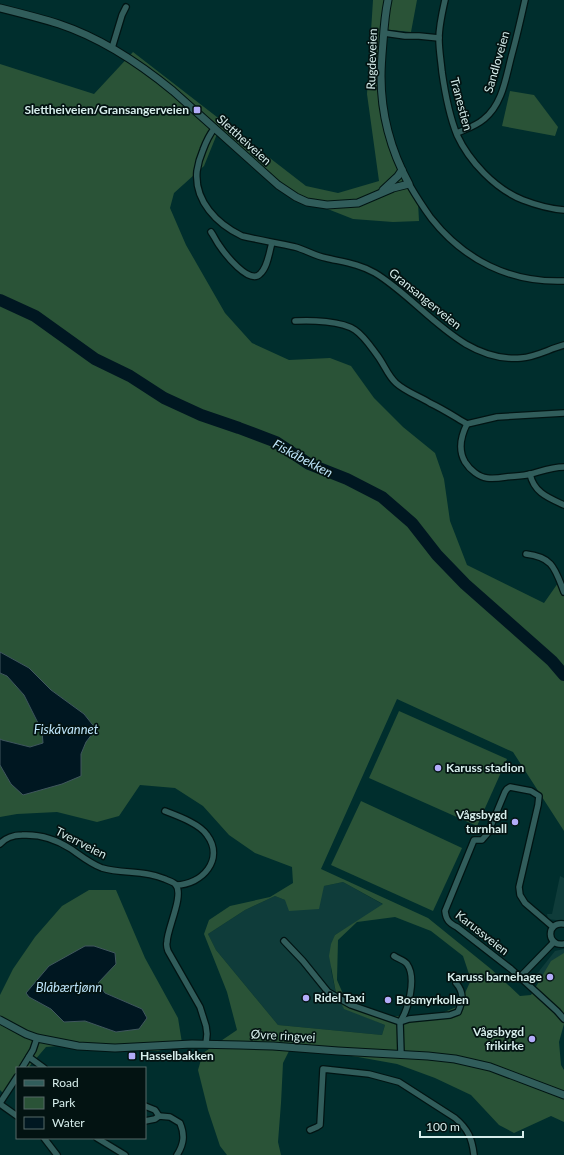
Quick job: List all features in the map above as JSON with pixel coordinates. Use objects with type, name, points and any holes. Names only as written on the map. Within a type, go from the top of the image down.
[{"type":"street","name":"Rugdeveien","points":[[388,0],[381,78],[384,112],[390,138],[402,170],[423,207],[437,224],[460,247],[478,260],[502,272],[518,277],[536,280],[564,281]]},
{"type":"street","name":"Tranestien","points":[[445,0],[439,38],[445,90],[460,140],[475,164],[499,186],[521,200],[564,210]]},
{"type":"street","name":"Sandloveien","points":[[457,133],[473,127],[484,119],[497,102],[504,86],[525,0]]},
{"type":"street","points":[[112,48],[126,6]]},
{"type":"street","name":"Slettheiveien","points":[[0,8],[60,24],[97,40],[130,59],[157,78],[188,104],[278,185],[296,197],[307,202],[327,205],[358,203],[376,195],[409,184]]},
{"type":"street","points":[[384,33],[439,38]]},
{"type":"street","name":"Gransangerveien","points":[[214,129],[205,142],[199,160],[197,172],[199,188],[205,205],[217,220],[234,232],[242,236],[296,248],[326,258],[351,264],[375,273],[408,298],[451,335],[480,352],[504,358],[519,358],[537,355],[564,345]]},
{"type":"street","name":"Slettheiveien","points":[[376,195],[388,186],[402,170]]},
{"type":"street","points":[[211,232],[229,258],[242,271],[252,277],[260,275],[262,272],[272,243]]},
{"type":"street","points":[[295,321],[334,323],[354,329],[378,356],[392,379],[397,384],[467,424],[497,418],[564,412]]},
{"type":"street","points":[[467,424],[462,435],[461,450],[467,465],[479,475],[496,479],[564,467]]},
{"type":"street","points":[[530,474],[533,484],[538,490],[564,505]]},
{"type":"street","points":[[526,554],[538,556],[551,563],[564,592]]},
{"type":"street","name":"Karussveien","points":[[553,927],[525,903],[519,891],[539,796],[531,792],[510,787],[505,792],[488,833],[482,840],[474,840],[445,912],[446,919],[520,977],[564,1018]]},
{"type":"street","points":[[165,811],[203,830],[211,841],[213,847],[210,866],[201,878],[188,884],[176,886],[178,892],[176,904],[166,942],[168,951],[200,1007],[206,1026],[206,1044]]},
{"type":"street","name":"Tverrveien","points":[[0,844],[10,837],[18,835],[35,835],[44,837],[62,844],[99,866],[112,870],[140,872],[156,876],[171,882],[176,886]]},
{"type":"street","points":[[564,924],[558,924],[551,930],[551,937],[554,942],[564,944]]},
{"type":"street","points":[[284,941],[303,961],[328,992],[351,1005],[400,1022],[409,1019],[450,1015],[458,1012],[463,996],[456,983]]},
{"type":"street","points":[[520,977],[554,942]]},
{"type":"street","points":[[394,956],[408,965],[411,979],[408,1001],[404,1016],[400,1022],[401,1054]]},
{"type":"street","name":"Øvre ringvei","points":[[0,1020],[11,1027],[38,1038],[71,1046],[100,1048],[131,1048],[192,1044],[274,1046],[455,1059],[483,1065],[564,1095]]},
{"type":"street","points":[[23,1067],[38,1038]]},
{"type":"street","points":[[28,1057],[43,1067]]},
{"type":"street","points":[[310,1130],[320,1125],[323,1069],[360,1073],[399,1082],[455,1118],[463,1124],[467,1131],[471,1140],[474,1155]]},
{"type":"street","points":[[16,1079],[0,1103],[16,1115]]},
{"type":"street","points":[[146,1106],[155,1110],[159,1116]]},
{"type":"street","points":[[146,1121],[155,1119],[159,1116],[170,1117],[180,1123],[184,1135],[183,1142],[177,1155]]},
{"type":"street","points":[[45,1139],[57,1155]]},
{"type":"street","points":[[99,1139],[126,1155]]},
{"type":"shaded area","points":[[560,876],[564,878],[564,921],[548,919],[547,914],[552,914]]},
{"type":"shaded area","points":[[343,882],[384,905],[335,935],[331,970],[336,993],[344,1008],[385,1025],[382,1035],[278,1025],[216,950],[208,934],[245,910],[275,896],[285,900],[324,886]]},
{"type":"shaded area","name":"Karuss barnehage","points":[[564,949],[564,1005],[536,980],[536,975],[555,951]]},
{"type":"green space","points":[[373,0],[417,0],[411,32],[391,30],[383,50],[384,129],[418,202],[419,221],[393,222],[353,219],[315,204],[280,184],[217,134],[204,166],[174,193],[170,208],[186,245],[225,313],[252,343],[289,360],[330,358],[351,366],[374,398],[403,427],[435,453],[444,479],[450,521],[467,565],[544,603],[558,583],[564,591],[564,831],[513,752],[397,699],[321,869],[428,918],[491,969],[520,996],[531,995],[551,961],[564,953],[564,1024],[559,1042],[561,1065],[564,1070],[564,1122],[551,1116],[514,1133],[499,1125],[471,1095],[435,1078],[397,1064],[291,1047],[283,1063],[278,1142],[281,1155],[227,1155],[220,1146],[208,1110],[198,1070],[203,1053],[237,1030],[227,992],[204,934],[209,920],[230,906],[270,897],[293,883],[292,867],[255,853],[229,835],[203,806],[175,788],[140,785],[119,816],[97,822],[57,812],[17,814],[0,817],[0,765],[11,784],[81,776],[81,754],[86,742],[96,729],[84,714],[51,690],[29,668],[0,652],[0,64],[94,94],[133,52],[306,186],[338,193],[379,181],[367,94]],"holes":[[[343,882],[383,904],[335,935],[331,944],[329,956],[336,993],[344,1009],[385,1025],[382,1035],[278,1025],[216,950],[208,934],[245,910],[275,896],[285,900],[289,911],[319,909],[324,886]],[[395,917],[431,931],[463,956],[471,980],[459,1006],[432,1017],[389,1016],[347,1003],[337,980],[338,940],[357,922]]]},
{"type":"green space","points":[[510,91],[534,95],[558,127],[555,136],[502,126]]},
{"type":"green space","points":[[0,673],[7,676],[24,695],[42,732],[43,743],[30,747],[0,739]]},
{"type":"green space","name":"Karuss stadion","points":[[399,711],[507,759],[477,826],[369,778]]},
{"type":"green space","points":[[361,801],[462,848],[433,911],[331,865]]},
{"type":"green space","points":[[89,890],[116,890],[145,958],[178,1018],[182,1043],[158,1051],[120,1049],[81,1044],[46,1047],[29,1067],[16,1067],[16,1081],[3,1093],[0,1090],[0,995],[13,969],[35,937],[62,906]],"holes":[[[116,963],[98,983],[105,993],[142,1009],[116,1032],[85,1021],[64,1022],[51,1009],[29,997]]]},
{"type":"water","name":"Fiskåvannet","points":[[0,652],[29,668],[51,690],[84,714],[96,729],[86,742],[81,754],[81,776],[62,784],[23,795],[11,784],[0,765],[0,739],[30,747],[43,743],[42,731],[24,695],[7,676],[0,673]]},
{"type":"water","name":"Blåbærtjønn","points":[[85,946],[94,946],[115,953],[116,964],[98,983],[105,993],[142,1009],[147,1018],[139,1029],[116,1032],[85,1021],[64,1022],[51,1009],[29,997],[26,993],[49,966]]},
{"type":"waterway","name":"Fiskåbekken","points":[[0,300],[35,316],[95,359],[130,376],[164,398],[201,415],[276,442],[309,464],[347,479],[382,497],[412,523],[437,555],[465,584],[552,661],[564,675]]},
{"type":"place","name":"Slettheiveien/Gransangerveien","points":[[197,110]]},
{"type":"place","name":"Karuss stadion","points":[[438,768]]},
{"type":"place","name":"Vågsbygd turnhall","points":[[515,822]]},
{"type":"place","name":"Karuss barnehage","points":[[550,977]]},
{"type":"place","name":"Ridel Taxi","points":[[306,998]]},
{"type":"place","name":"Bosmyrkollen","points":[[388,1000]]},
{"type":"place","name":"Vågsbygd frikirke","points":[[532,1039]]},
{"type":"place","name":"Hasselbakken","points":[[132,1056]]}]
